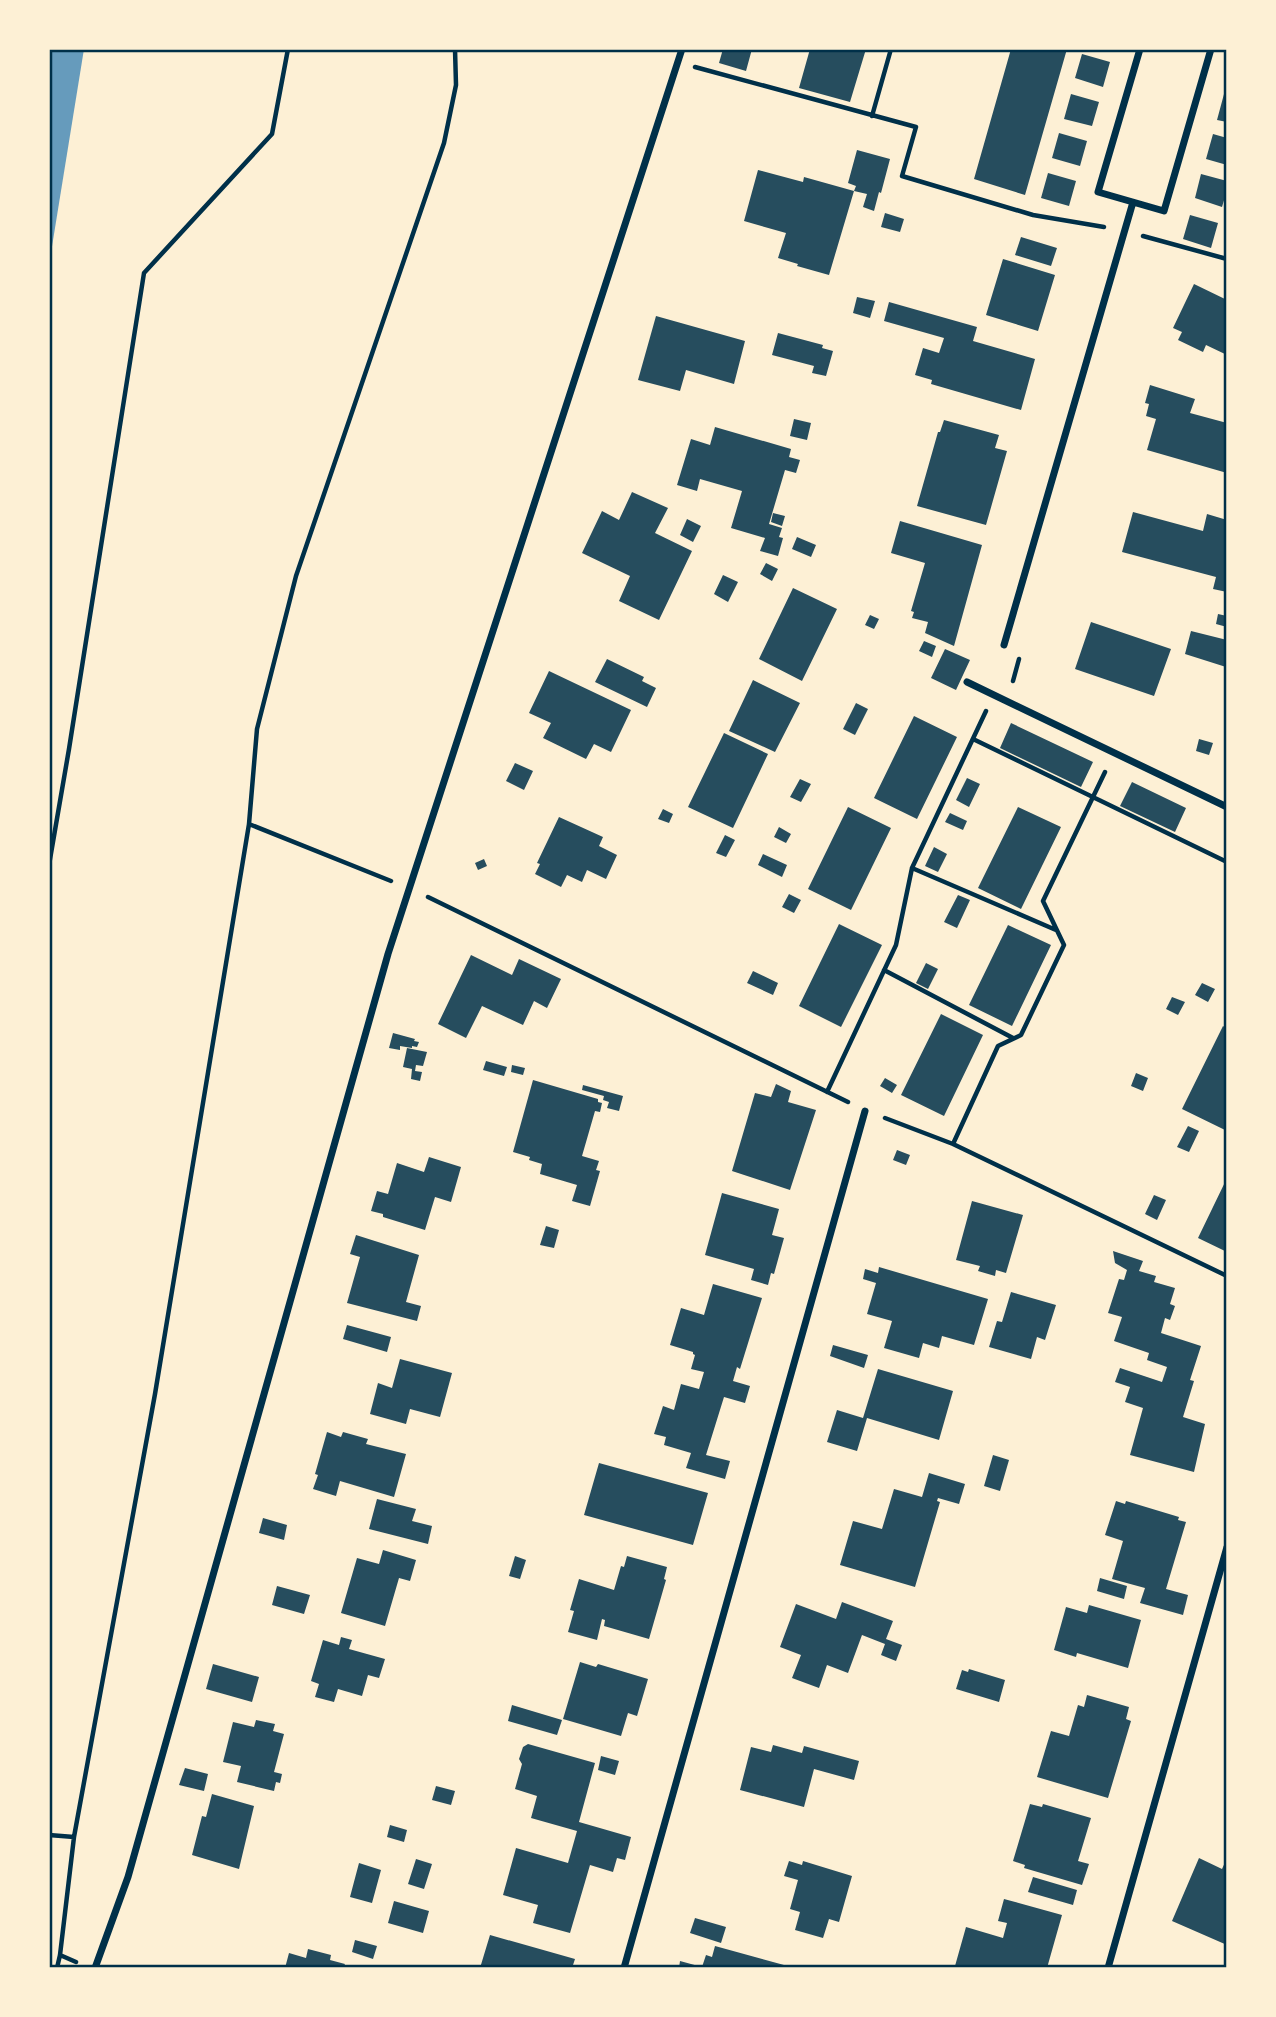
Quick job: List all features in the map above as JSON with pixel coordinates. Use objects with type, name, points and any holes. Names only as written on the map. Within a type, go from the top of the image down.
[{"type":"street","points":[[95,1968],[128,1877],[388,954],[682,49]]},
{"type":"street","points":[[1140,49],[1098,192],[1164,211],[1211,49]]},
{"type":"street","points":[[1004,645],[1133,202]]},
{"type":"street","points":[[967,682],[1227,807]]},
{"type":"street","points":[[624,1968],[865,1111]]},
{"type":"street","points":[[1108,1968],[1227,1547]]},
{"type":"path","points":[[49,865],[72,736],[144,273],[272,134],[288,49]]},
{"type":"path","points":[[57,1968],[74,1837],[155,1394],[249,824],[257,729],[296,576],[444,143],[456,85],[456,49]]},
{"type":"path","points":[[872,116],[891,49]]},
{"type":"path","points":[[678,62],[916,127],[902,176],[1033,215],[1124,231],[1227,259]]},
{"type":"path","points":[[1004,645],[1020,657],[1007,701]]},
{"type":"path","points":[[827,1092],[896,945],[912,868],[994,695]]},
{"type":"path","points":[[973,739],[1227,862]]},
{"type":"path","points":[[953,1144],[998,1046],[1021,1035],[1064,945],[1043,901],[1114,752]]},
{"type":"path","points":[[249,824],[410,888],[865,1111],[953,1144],[1227,1276]]},
{"type":"path","points":[[912,868],[1057,931]]},
{"type":"path","points":[[884,970],[1014,1038]]},
{"type":"path","points":[[49,1835],[74,1837]]},
{"type":"water","points":[[49,49],[84,49],[49,265]]},
{"type":"building","points":[[723,49],[752,49],[746,71],[719,63]]},
{"type":"building","points":[[810,49],[866,49],[850,102],[799,88]]},
{"type":"building","points":[[1011,49],[1067,49],[1025,195],[974,179]]},
{"type":"building","points":[[1082,54],[1110,62],[1103,87],[1075,78]]},
{"type":"building","points":[[1071,94],[1099,102],[1092,126],[1064,119]]},
{"type":"building","points":[[1224,94],[1227,95],[1227,122],[1217,120]]},
{"type":"building","points":[[1059,133],[1087,141],[1080,166],[1052,158]]},
{"type":"building","points":[[1213,134],[1227,138],[1227,165],[1206,159]]},
{"type":"building","points":[[857,150],[890,159],[874,211],[863,207],[867,194],[854,191],[856,186],[848,183]]},
{"type":"building","points":[[758,170],[803,182],[804,177],[854,191],[829,275],[778,258],[786,233],[744,221]]},
{"type":"building","points":[[1048,173],[1076,181],[1069,206],[1041,198]]},
{"type":"building","points":[[1201,174],[1227,181],[1222,207],[1195,198]]},
{"type":"building","points":[[885,213],[904,219],[900,232],[881,227]]},
{"type":"building","points":[[1190,215],[1218,223],[1211,248],[1183,239]]},
{"type":"building","points":[[1021,237],[1057,248],[1051,266],[1015,255]]},
{"type":"building","points":[[1003,259],[1055,275],[1038,331],[986,315]]},
{"type":"building","points":[[1194,284],[1227,300],[1227,355],[1206,345],[1203,352],[1178,340],[1182,332],[1173,328]]},
{"type":"building","points":[[857,297],[875,301],[870,318],[853,313]]},
{"type":"building","points":[[889,302],[977,327],[973,341],[1035,359],[1021,410],[931,384],[932,380],[915,375],[923,348],[939,353],[944,338],[884,321]]},
{"type":"building","points":[[656,316],[745,341],[734,384],[686,370],[680,391],[638,380]]},
{"type":"building","points":[[778,333],[823,345],[822,348],[833,351],[826,376],[812,373],[814,366],[772,355]]},
{"type":"building","points":[[1150,385],[1195,399],[1190,413],[1227,423],[1227,473],[1147,450],[1156,419],[1146,416],[1149,404],[1145,403]]},
{"type":"building","points":[[794,419],[811,423],[807,440],[790,436]]},
{"type":"building","points":[[944,420],[999,435],[995,448],[1007,451],[986,525],[917,506],[938,432]]},
{"type":"building","points":[[715,427],[791,449],[789,457],[800,460],[796,473],[785,470],[769,524],[782,528],[779,537],[783,538],[778,556],[760,551],[765,538],[731,528],[742,491],[700,479],[697,491],[677,485],[691,439],[710,445]]},
{"type":"building","points":[[632,492],[668,508],[655,533],[692,551],[659,620],[619,601],[630,576],[582,553],[602,511],[619,520]]},
{"type":"building","points":[[1133,512],[1203,531],[1207,514],[1227,520],[1227,592],[1213,589],[1216,577],[1122,552]]},
{"type":"building","points":[[773,513],[785,516],[782,526],[771,522]]},
{"type":"building","points":[[687,519],[701,526],[693,542],[680,535]]},
{"type":"building","points":[[900,521],[982,545],[954,646],[925,633],[928,622],[912,618],[914,612],[911,611],[925,563],[891,553]]},
{"type":"building","points":[[797,537],[816,545],[811,557],[792,549]]},
{"type":"building","points":[[766,563],[778,569],[772,581],[760,574]]},
{"type":"building","points":[[723,575],[738,582],[728,602],[714,594]]},
{"type":"building","points":[[793,588],[837,609],[802,681],[759,659]]},
{"type":"building","points":[[1218,614],[1227,616],[1227,627],[1216,624]]},
{"type":"building","points":[[870,615],[879,619],[874,629],[865,625]]},
{"type":"building","points":[[1091,622],[1171,649],[1154,696],[1075,669]]},
{"type":"building","points":[[1191,631],[1227,640],[1226,667],[1185,654]]},
{"type":"building","points":[[924,641],[936,646],[932,657],[919,651]]},
{"type":"building","points":[[945,649],[970,660],[956,690],[931,678]]},
{"type":"building","points":[[607,659],[644,677],[642,681],[656,688],[647,707],[595,682]]},
{"type":"building","points":[[549,671],[631,710],[611,752],[594,744],[586,759],[543,738],[551,723],[529,713]]},
{"type":"building","points":[[753,680],[800,703],[775,752],[729,731]]},
{"type":"building","points":[[856,703],[868,709],[855,735],[843,729]]},
{"type":"building","points":[[914,716],[957,737],[917,819],[874,798]]},
{"type":"building","points":[[1011,723],[1093,762],[1081,787],[1000,748]]},
{"type":"building","points":[[724,733],[768,754],[733,828],[688,807]]},
{"type":"building","points":[[1199,739],[1213,743],[1209,755],[1196,751]]},
{"type":"building","points":[[515,763],[533,771],[524,790],[506,781]]},
{"type":"building","points":[[967,778],[980,784],[969,807],[956,800]]},
{"type":"building","points":[[800,779],[811,784],[801,802],[790,797]]},
{"type":"building","points":[[1132,782],[1186,808],[1175,832],[1120,806]]},
{"type":"building","points":[[848,807],[891,828],[851,910],[808,889]]},
{"type":"building","points":[[1018,807],[1061,827],[1021,909],[978,888]]},
{"type":"building","points":[[663,809],[673,814],[669,823],[658,819]]},
{"type":"building","points":[[950,813],[967,821],[963,830],[945,822]]},
{"type":"building","points":[[559,817],[603,837],[599,846],[617,855],[606,879],[587,870],[582,882],[567,875],[561,887],[535,874],[540,864],[537,863]]},
{"type":"building","points":[[779,827],[791,834],[786,843],[774,837]]},
{"type":"building","points":[[725,835],[735,840],[726,857],[716,853]]},
{"type":"building","points":[[934,847],[947,854],[938,872],[925,866]]},
{"type":"building","points":[[763,854],[787,865],[782,877],[758,865]]},
{"type":"building","points":[[484,859],[487,866],[478,870],[475,863]]},
{"type":"building","points":[[789,894],[801,900],[794,913],[782,907]]},
{"type":"building","points":[[958,895],[970,900],[957,928],[944,922]]},
{"type":"building","points":[[839,924],[882,945],[841,1027],[799,1006]]},
{"type":"building","points":[[1008,925],[1051,945],[1012,1026],[969,1005]]},
{"type":"building","points":[[471,955],[512,975],[519,959],[561,979],[547,1008],[534,1001],[523,1025],[482,1006],[466,1038],[438,1024]]},
{"type":"building","points":[[926,963],[938,969],[928,989],[916,983]]},
{"type":"building","points":[[753,971],[778,983],[773,995],[747,983]]},
{"type":"building","points":[[1202,983],[1215,989],[1208,1002],[1195,995]]},
{"type":"building","points":[[1172,997],[1185,1002],[1178,1015],[1166,1009]]},
{"type":"building","points":[[941,1014],[983,1035],[944,1116],[901,1095]]},
{"type":"building","points":[[1223,1026],[1227,1029],[1225,1130],[1182,1109]]},
{"type":"building","points":[[393,1033],[415,1039],[414,1041],[419,1042],[417,1047],[400,1046],[400,1050],[389,1048]]},
{"type":"building","points":[[407,1048],[427,1052],[423,1066],[416,1065],[415,1071],[422,1072],[420,1081],[411,1079],[412,1069],[403,1067]]},
{"type":"building","points":[[486,1061],[507,1067],[504,1076],[483,1070]]},
{"type":"building","points":[[512,1065],[525,1068],[523,1075],[511,1072]]},
{"type":"building","points":[[1136,1073],[1148,1078],[1143,1091],[1131,1086]]},
{"type":"building","points":[[885,1078],[897,1085],[892,1093],[880,1086]]},
{"type":"building","points":[[533,1080],[598,1099],[598,1102],[602,1103],[600,1112],[595,1111],[582,1156],[599,1161],[596,1170],[600,1171],[590,1206],[572,1201],[577,1185],[540,1174],[542,1164],[513,1152]]},
{"type":"building","points":[[776,1084],[791,1091],[788,1102],[816,1110],[790,1190],[732,1171],[755,1093],[771,1097]]},
{"type":"building","points":[[583,1085],[623,1096],[619,1111],[607,1108],[609,1102],[603,1100],[604,1096],[582,1090]]},
{"type":"building","points":[[1188,1126],[1199,1131],[1189,1152],[1177,1147]]},
{"type":"building","points":[[897,1150],[910,1155],[906,1165],[893,1160]]},
{"type":"building","points":[[429,1157],[461,1167],[451,1202],[435,1197],[425,1230],[371,1211],[377,1191],[388,1194],[397,1163],[424,1172]]},
{"type":"building","points":[[1227,1178],[1227,1252],[1198,1238]]},
{"type":"building","points":[[722,1193],[779,1209],[772,1235],[784,1238],[774,1274],[771,1273],[768,1285],[751,1280],[754,1269],[705,1255]]},
{"type":"building","points":[[1154,1195],[1166,1200],[1157,1220],[1145,1214]]},
{"type":"building","points":[[972,1201],[1023,1215],[1006,1273],[996,1270],[995,1276],[978,1271],[980,1266],[956,1260]]},
{"type":"building","points":[[546,1226],[559,1230],[554,1248],[540,1245]]},
{"type":"building","points":[[356,1235],[419,1255],[406,1302],[421,1306],[417,1321],[347,1303],[360,1257],[350,1254]]},
{"type":"building","points":[[1113,1251],[1143,1261],[1139,1271],[1156,1276],[1154,1282],[1175,1288],[1170,1304],[1175,1306],[1170,1320],[1165,1318],[1161,1333],[1201,1346],[1190,1380],[1194,1381],[1183,1417],[1205,1424],[1194,1472],[1130,1455],[1143,1408],[1125,1402],[1130,1387],[1115,1382],[1120,1368],[1162,1382],[1167,1367],[1147,1360],[1149,1353],[1114,1341],[1122,1317],[1108,1313],[1119,1279],[1124,1280],[1127,1270],[1115,1263]]},
{"type":"building","points":[[879,1267],[988,1299],[974,1345],[942,1336],[939,1348],[923,1343],[919,1358],[884,1348],[892,1321],[867,1314],[876,1283],[863,1279],[865,1269],[878,1273]]},
{"type":"building","points":[[713,1284],[762,1298],[740,1369],[737,1367],[733,1381],[750,1386],[745,1403],[724,1397],[706,1455],[730,1461],[725,1479],[686,1468],[691,1453],[664,1445],[666,1437],[654,1434],[663,1406],[674,1410],[681,1384],[699,1389],[704,1372],[691,1369],[695,1355],[670,1345],[681,1308],[704,1315]]},
{"type":"building","points":[[1011,1292],[1056,1305],[1045,1340],[1037,1337],[1031,1359],[989,1347],[997,1321],[1002,1322]]},
{"type":"building","points":[[347,1325],[391,1337],[387,1352],[343,1339]]},
{"type":"building","points":[[833,1345],[868,1355],[864,1368],[830,1356]]},
{"type":"building","points":[[400,1359],[452,1373],[440,1417],[410,1409],[406,1424],[370,1414],[378,1383],[392,1388]]},
{"type":"building","points":[[878,1369],[953,1391],[939,1440],[867,1418],[857,1451],[827,1442],[837,1410],[863,1418]]},
{"type":"building","points":[[327,1432],[341,1437],[343,1432],[368,1439],[366,1444],[406,1454],[394,1497],[340,1481],[336,1496],[313,1489]]},
{"type":"building","points":[[993,1455],[1009,1460],[1000,1491],[984,1486]]},
{"type":"building","points":[[599,1463],[708,1493],[693,1545],[584,1515]]},
{"type":"building","points":[[929,1473],[965,1484],[959,1504],[938,1498],[937,1501],[940,1502],[915,1587],[840,1565],[853,1521],[882,1529],[894,1489],[922,1497]]},
{"type":"building","points":[[377,1499],[416,1509],[412,1521],[432,1526],[428,1544],[369,1529]]},
{"type":"building","points":[[1116,1501],[1125,1504],[1126,1501],[1179,1517],[1178,1520],[1186,1522],[1166,1589],[1188,1595],[1183,1615],[1140,1603],[1145,1588],[1112,1579],[1123,1541],[1105,1535]]},
{"type":"building","points":[[263,1518],[287,1525],[284,1540],[259,1533]]},
{"type":"building","points":[[383,1550],[416,1560],[410,1581],[399,1578],[385,1626],[341,1613],[357,1558],[379,1564]]},
{"type":"building","points":[[515,1556],[526,1560],[520,1579],[509,1576]]},
{"type":"building","points":[[627,1556],[667,1567],[666,1580],[649,1639],[604,1626],[605,1620],[602,1619],[597,1640],[568,1632],[574,1611],[570,1610],[579,1579],[614,1590]]},
{"type":"building","points":[[1100,1578],[1127,1586],[1124,1599],[1097,1591]]},
{"type":"building","points":[[277,1586],[310,1595],[304,1614],[272,1605]]},
{"type":"building","points":[[842,1602],[893,1621],[886,1639],[902,1645],[896,1661],[881,1655],[885,1644],[862,1635],[848,1673],[827,1665],[819,1688],[792,1678],[801,1655],[780,1647],[796,1604],[836,1619]]},
{"type":"building","points":[[1089,1605],[1141,1620],[1128,1668],[1077,1653],[1076,1657],[1054,1650],[1066,1607],[1087,1613]]},
{"type":"building","points":[[341,1637],[352,1640],[349,1649],[385,1659],[379,1678],[368,1675],[362,1696],[338,1689],[334,1702],[315,1697],[319,1684],[311,1681],[323,1640],[339,1645]]},
{"type":"building","points":[[580,1662],[596,1667],[598,1664],[648,1679],[637,1716],[628,1713],[621,1736],[563,1719]]},
{"type":"building","points":[[213,1664],[259,1677],[252,1702],[206,1689]]},
{"type":"building","points":[[969,1669],[1005,1680],[999,1702],[956,1689],[962,1670],[968,1672]]},
{"type":"building","points":[[1087,1695],[1129,1707],[1126,1719],[1131,1721],[1108,1798],[1037,1777],[1051,1731],[1069,1736],[1078,1705],[1084,1707]]},
{"type":"building","points":[[512,1705],[562,1720],[557,1735],[508,1721]]},
{"type":"building","points":[[256,1720],[275,1724],[273,1731],[284,1734],[274,1772],[282,1774],[274,1791],[237,1782],[241,1766],[223,1762],[233,1722],[254,1727]]},
{"type":"building","points":[[528,1744],[595,1763],[579,1822],[631,1837],[625,1860],[617,1858],[613,1872],[590,1865],[570,1933],[533,1923],[538,1905],[503,1895],[516,1848],[568,1863],[577,1831],[531,1818],[537,1796],[515,1789],[522,1764],[519,1759],[523,1747]]},
{"type":"building","points":[[773,1745],[802,1753],[804,1746],[859,1761],[854,1780],[814,1769],[804,1807],[740,1790],[751,1747],[771,1752]]},
{"type":"building","points":[[601,1756],[619,1761],[615,1775],[598,1770]]},
{"type":"building","points":[[185,1768],[208,1774],[204,1791],[179,1785]]},
{"type":"building","points":[[436,1786],[455,1791],[451,1805],[432,1800]]},
{"type":"building","points":[[212,1794],[254,1806],[239,1869],[192,1855],[202,1816],[206,1817]]},
{"type":"building","points":[[1030,1804],[1042,1807],[1043,1804],[1091,1818],[1078,1861],[1089,1864],[1082,1885],[1024,1868],[1025,1865],[1013,1861]]},
{"type":"building","points":[[390,1825],[407,1830],[404,1842],[387,1837]]},
{"type":"building","points":[[1199,1858],[1222,1869],[1227,1858],[1227,1945],[1172,1921]]},
{"type":"building","points":[[416,1859],[432,1864],[424,1889],[408,1884]]},
{"type":"building","points":[[789,1861],[802,1865],[803,1861],[852,1876],[839,1922],[829,1919],[823,1938],[795,1930],[800,1912],[790,1909],[798,1880],[784,1876]]},
{"type":"building","points":[[359,1863],[381,1870],[372,1903],[350,1897]]},
{"type":"building","points":[[1033,1877],[1077,1890],[1073,1905],[1028,1892]]},
{"type":"building","points":[[1004,1899],[1062,1915],[1047,1968],[955,1966],[966,1927],[1003,1938],[1007,1923],[998,1921]]},
{"type":"building","points":[[394,1901],[429,1911],[423,1933],[388,1923]]},
{"type":"building","points":[[695,1918],[726,1927],[721,1943],[690,1933]]},
{"type":"building","points":[[490,1935],[575,1959],[572,1968],[480,1968]]},
{"type":"building","points":[[355,1940],[377,1946],[373,1959],[352,1952]]},
{"type":"building","points":[[715,1946],[784,1965],[783,1968],[679,1968],[680,1961],[702,1967],[706,1955],[712,1957]]},
{"type":"building","points":[[308,1949],[331,1955],[330,1960],[345,1964],[343,1968],[285,1968],[289,1953],[306,1958]]}]
